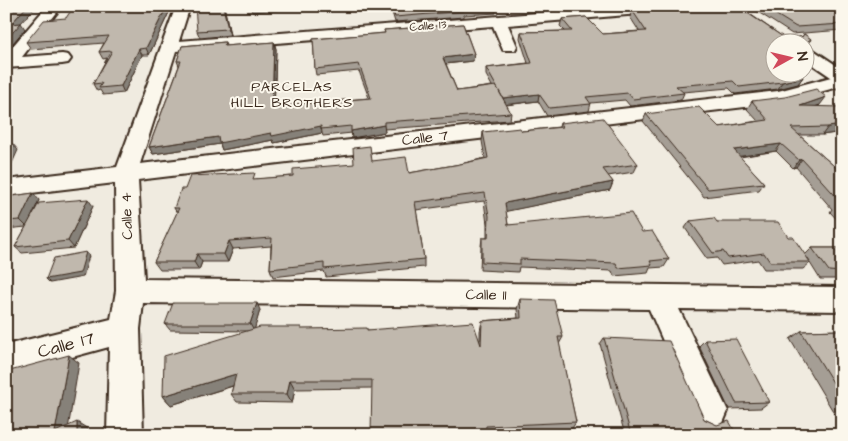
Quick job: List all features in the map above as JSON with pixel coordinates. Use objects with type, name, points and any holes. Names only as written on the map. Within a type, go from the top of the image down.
[{"type":"street","points":[[7,63],[56,6]]},
{"type":"street","name":"Calle 4","points":[[125,435],[125,330],[130,291],[126,173],[183,6]]},
{"type":"street","name":"Calle 13","points":[[169,47],[613,9],[687,6]]},
{"type":"street","points":[[498,20],[509,46]]},
{"type":"street","points":[[7,63],[62,59]]},
{"type":"street","points":[[816,60],[842,78]]},
{"type":"street","name":"Calle 7","points":[[6,188],[779,97],[842,78]]},
{"type":"street","name":"Calle 11","points":[[130,291],[842,299]]},
{"type":"street","points":[[658,296],[711,411]]},
{"type":"street","name":"Calle 17","points":[[6,360],[125,330]]},
{"type":"building","points":[[6,6],[27,6],[11,24],[21,23],[6,40]]},
{"type":"building","points":[[74,6],[167,6],[146,48],[139,49],[121,86],[99,88],[102,83],[93,84],[112,51],[99,52],[109,36],[26,42],[44,20],[66,18]]},
{"type":"building","points":[[195,6],[223,6],[228,29],[197,31]]},
{"type":"building","points":[[391,6],[495,6],[496,7],[395,17]]},
{"type":"building","points":[[679,6],[749,6],[746,12],[776,32],[766,32],[766,82],[782,82],[739,87],[733,81],[676,86],[684,93],[633,99],[628,93],[586,97],[591,104],[549,108],[539,94],[503,98],[486,68],[532,63],[521,32],[572,31],[562,19],[586,17],[603,34],[646,31],[632,10]]},
{"type":"building","points":[[762,6],[842,6],[842,24],[796,27]]},
{"type":"building","points":[[463,24],[474,54],[443,58],[457,91],[496,86],[511,113],[384,122],[384,125],[351,131],[351,126],[321,129],[321,126],[272,136],[271,133],[219,143],[218,137],[149,147],[181,61],[177,61],[182,46],[225,42],[224,46],[274,42],[272,109],[298,104],[371,98],[359,64],[315,69],[313,39],[385,33],[384,30]]},
{"type":"building","points":[[816,89],[826,97],[800,106],[842,107],[842,125],[791,128],[842,173],[842,203],[802,159],[799,160],[781,144],[734,150],[764,183],[708,189],[646,114],[699,107],[719,127],[768,120],[752,101],[785,97]]},
{"type":"building","points":[[603,118],[638,164],[603,169],[613,182],[505,203],[508,225],[631,213],[642,232],[652,231],[669,259],[650,261],[652,265],[618,268],[616,263],[520,259],[520,264],[482,262],[482,238],[488,238],[489,216],[485,193],[415,202],[424,259],[324,269],[324,263],[270,269],[272,238],[229,241],[224,254],[197,254],[194,262],[154,262],[179,208],[174,208],[181,189],[185,189],[190,176],[255,173],[253,179],[293,176],[293,169],[354,164],[353,148],[370,146],[372,161],[406,157],[409,173],[488,158],[483,132],[520,128],[522,131],[562,127],[560,123]]},
{"type":"building","points":[[12,143],[6,155],[6,144]]},
{"type":"building","points":[[33,193],[20,220],[6,221],[6,197]]},
{"type":"building","points":[[88,199],[68,241],[15,247],[39,203]]},
{"type":"building","points":[[714,218],[717,222],[778,222],[788,237],[793,237],[810,262],[770,262],[764,253],[728,258],[723,251],[713,253],[690,221]]},
{"type":"building","points":[[812,248],[842,248],[842,272],[829,271]]},
{"type":"building","points":[[86,252],[80,273],[46,279],[54,258]]},
{"type":"building","points":[[520,299],[554,300],[563,337],[558,337],[576,422],[486,426],[485,435],[371,435],[372,380],[290,380],[287,394],[231,394],[236,374],[163,396],[164,356],[260,327],[301,327],[301,329],[367,328],[367,330],[473,322],[481,345],[482,321],[521,318]]},
{"type":"building","points":[[173,303],[257,303],[250,324],[165,324]]},
{"type":"building","points":[[842,330],[842,397],[801,331]]},
{"type":"building","points":[[604,338],[669,341],[704,419],[717,425],[729,421],[737,435],[631,435]]},
{"type":"building","points":[[736,339],[769,402],[736,403],[705,340]]},
{"type":"building","points":[[69,355],[55,432],[77,422],[77,435],[6,435],[6,372]]},
{"type":"district","name":"PARCELAS HILL BROTHERS","points":[[292,95]]}]
